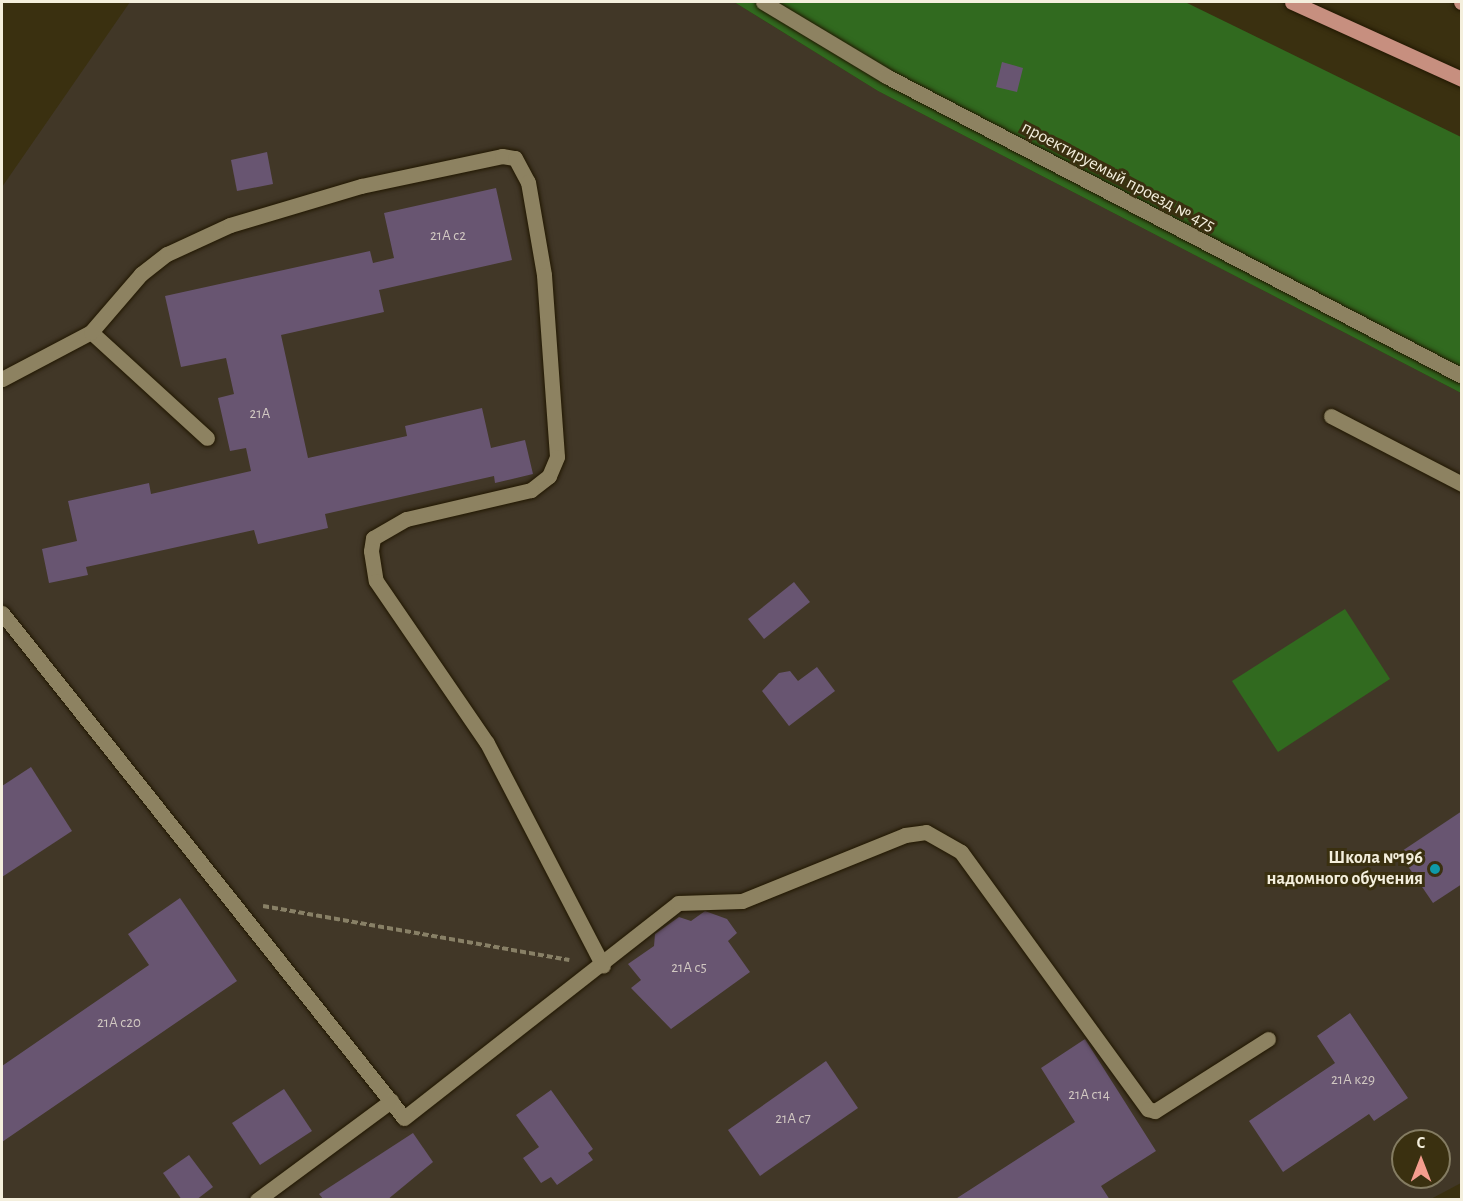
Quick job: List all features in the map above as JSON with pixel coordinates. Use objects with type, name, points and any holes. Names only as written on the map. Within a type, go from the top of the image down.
[{"type":"main road","points":[[1292,2],[1461,80]]},
{"type":"street","name":"проектируемый проезд № 475","points":[[763,2],[886,76],[1461,376]]},
{"type":"street","points":[[2,379],[91,332],[141,274],[166,254],[230,225],[361,186],[502,156],[516,158],[528,182],[544,275],[557,457],[549,476],[531,490],[406,519],[373,538],[371,551],[376,581],[487,743],[603,966]]},
{"type":"street","points":[[91,332],[207,438]]},
{"type":"street","points":[[1331,416],[1461,484]]},
{"type":"street","points":[[2,613],[227,900],[404,1118],[603,966],[678,903],[742,901],[905,835],[926,832],[961,852],[1148,1108],[1155,1112],[1268,1039]]},
{"type":"street","points":[[267,1197],[391,1101]]},
{"type":"path","points":[[227,900],[603,966]]},
{"type":"shaded area","points":[[130,2],[734,2],[878,91],[1461,393],[1461,1183],[1451,1188],[1451,1129],[1391,1129],[1391,1189],[1450,1189],[1429,1200],[2,1200],[2,187]]},
{"type":"green space","points":[[734,2],[1185,2],[1461,137],[1461,393],[878,91]]},
{"type":"green space","points":[[1345,609],[1390,679],[1278,752],[1232,681]]},
{"type":"building","points":[[1002,62],[1023,68],[1017,92],[996,87]]},
{"type":"building","points":[[267,152],[273,184],[237,191],[231,160]]},
{"type":"building","points":[[496,188],[512,260],[379,290],[384,312],[281,335],[308,458],[407,436],[405,426],[482,408],[491,448],[525,440],[533,474],[495,483],[494,476],[325,514],[328,528],[258,544],[254,530],[86,567],[88,575],[49,583],[42,549],[77,541],[68,501],[149,483],[151,494],[251,471],[246,448],[230,451],[218,398],[234,394],[226,358],[181,367],[165,296],[370,251],[373,263],[394,258],[384,213]]},
{"type":"building","points":[[794,582],[810,602],[764,639],[748,619]]},
{"type":"building","points":[[817,667],[835,691],[789,726],[762,691],[779,673],[790,671],[798,681]]},
{"type":"building","points":[[31,767],[72,831],[2,877],[2,786]]},
{"type":"building","name":"Школа №196 надомного обучения","points":[[1462,811],[1462,884],[1433,903],[1399,853]]},
{"type":"building","points":[[180,898],[237,981],[2,1142],[2,1066],[149,965],[128,934]]},
{"type":"building","points":[[705,911],[727,919],[737,933],[728,941],[750,972],[671,1029],[631,988],[641,980],[628,964],[654,946],[655,934],[679,917],[691,921]]},
{"type":"building","points":[[1350,1013],[1408,1098],[1374,1121],[1369,1114],[1283,1172],[1249,1121],[1335,1063],[1317,1036]]},
{"type":"building","points":[[1085,1039],[1156,1151],[1101,1186],[1110,1200],[954,1200],[1075,1122],[1041,1068]]},
{"type":"building","points":[[826,1061],[858,1108],[760,1176],[728,1130]]},
{"type":"building","points":[[284,1089],[312,1131],[260,1165],[232,1123]]},
{"type":"building","points":[[551,1090],[593,1149],[588,1153],[593,1160],[557,1185],[551,1177],[541,1183],[523,1158],[539,1147],[516,1115]]},
{"type":"building","points":[[413,1133],[433,1162],[387,1200],[324,1200],[319,1194]]},
{"type":"building","points":[[189,1155],[213,1187],[196,1200],[182,1200],[163,1173]]},
{"type":"place","name":"Школа №196 надомного обучения","points":[[1435,869]]}]
